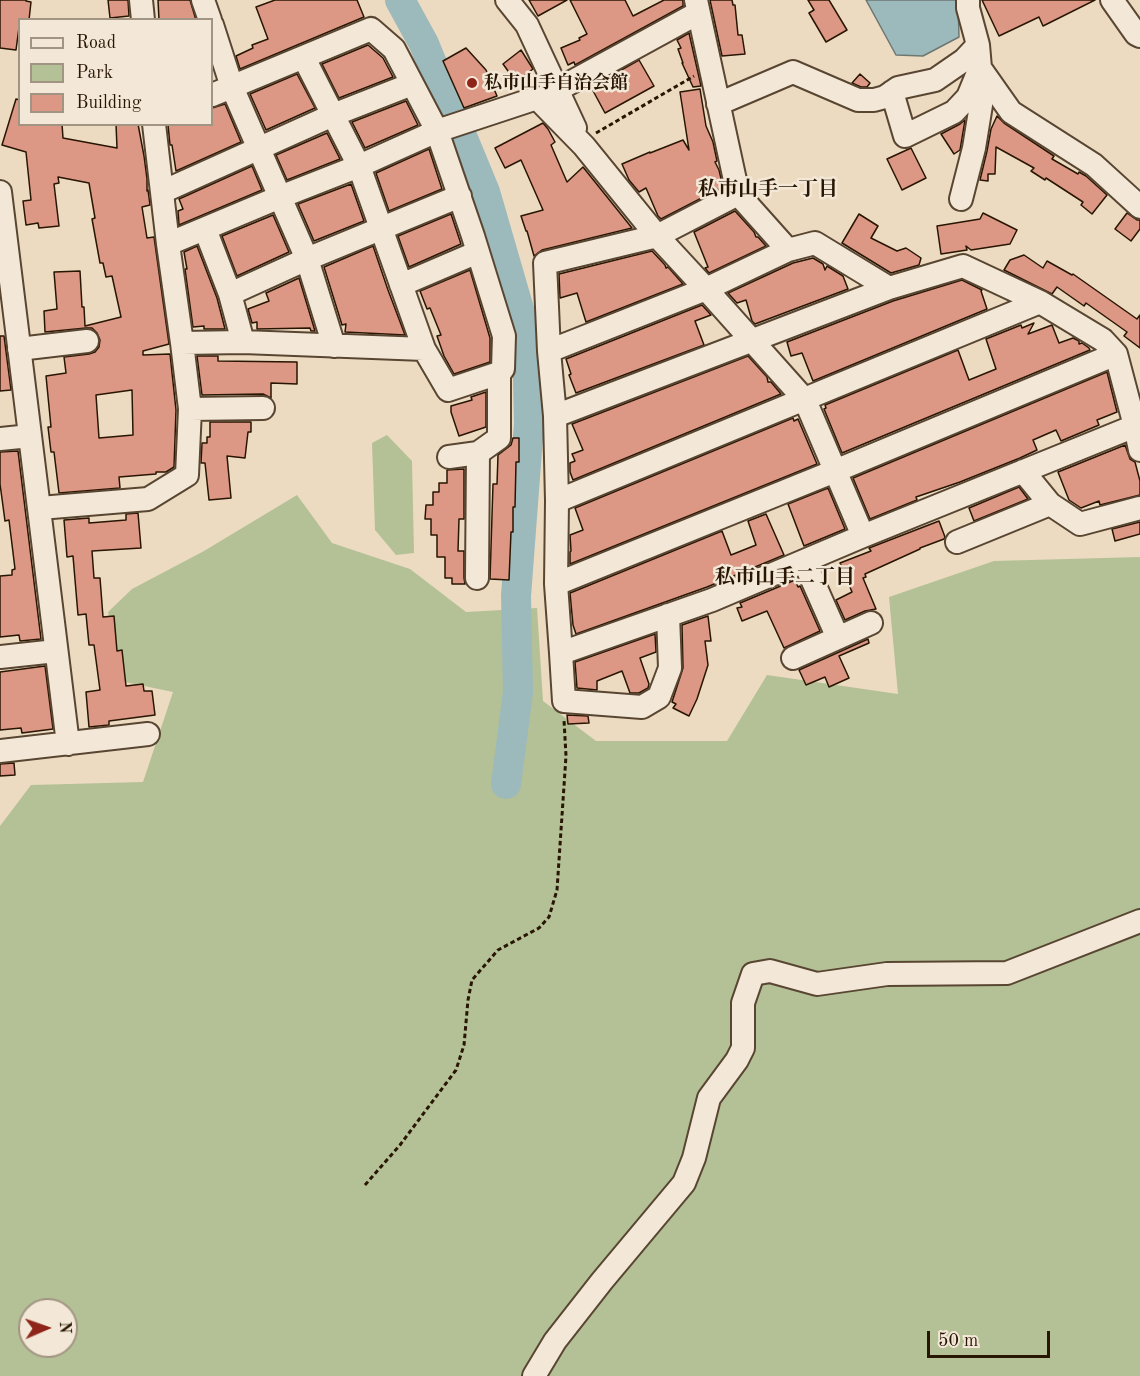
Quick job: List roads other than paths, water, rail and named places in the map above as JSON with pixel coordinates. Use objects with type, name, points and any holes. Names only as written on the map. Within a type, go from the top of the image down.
[{"type":"street","points":[[141,0],[143,18]]},
{"type":"street","points":[[203,0],[209,18]]},
{"type":"street","points":[[507,0],[527,25],[582,143]]},
{"type":"street","points":[[961,199],[974,148],[979,116],[980,61],[968,0]]},
{"type":"street","points":[[1112,0],[1136,34],[1140,36]]},
{"type":"street","points":[[558,90],[697,6],[738,194],[788,250]]},
{"type":"street","points":[[222,91],[371,29],[394,49],[437,131],[460,196],[504,336],[503,369],[499,373],[448,390],[424,349],[359,166],[304,58]]},
{"type":"street","points":[[213,32],[222,91],[259,148],[307,259],[334,346]]},
{"type":"street","points":[[718,104],[793,72],[858,100],[874,100],[885,97],[898,88],[935,80],[964,60],[980,61]]},
{"type":"street","points":[[892,92],[905,136],[954,112],[968,97],[980,61]]},
{"type":"street","points":[[980,61],[1011,112],[1094,165],[1140,207]]},
{"type":"street","points":[[162,192],[333,115],[412,84]]},
{"type":"street","points":[[168,244],[359,166],[437,131],[537,98],[582,143],[657,236],[805,400],[863,536]]},
{"type":"street","points":[[40,508],[148,499],[187,475],[190,410],[154,126]]},
{"type":"street","points":[[0,192],[68,744]]},
{"type":"street","points":[[668,615],[670,668],[659,697],[642,707],[564,701],[556,584],[555,416],[545,263],[657,236],[738,194]]},
{"type":"street","points":[[230,294],[307,259],[460,196]]},
{"type":"street","points":[[205,229],[230,294],[243,342]]},
{"type":"street","points":[[549,351],[706,289],[788,250],[814,243],[889,288]]},
{"type":"street","points":[[401,285],[478,252]]},
{"type":"street","points":[[555,416],[889,288],[963,266],[1040,302],[1103,340],[1116,354],[1140,450]]},
{"type":"street","points":[[557,501],[1040,302]]},
{"type":"street","points":[[20,349],[87,341]]},
{"type":"street","points":[[182,344],[243,342],[424,349]]},
{"type":"street","points":[[556,584],[836,471],[1116,354]]},
{"type":"street","points":[[449,457],[478,453],[499,438],[499,373]]},
{"type":"street","points":[[190,410],[263,408]]},
{"type":"street","points":[[561,653],[712,600],[1135,426]]},
{"type":"street","points":[[0,439],[30,436]]},
{"type":"street","points":[[477,579],[478,453]]},
{"type":"street","points":[[1023,471],[1050,504],[1080,524],[1140,508]]},
{"type":"street","points":[[957,542],[1050,504]]},
{"type":"street","points":[[804,561],[838,638]]},
{"type":"street","points":[[793,657],[871,623]]},
{"type":"street","points":[[0,657],[56,651]]},
{"type":"street","points":[[0,751],[148,734]]},
{"type":"street","points":[[534,1376],[555,1341],[684,1183],[694,1158],[709,1098],[743,1048],[743,1003],[753,974],[770,972],[817,984],[887,974],[1007,973],[1140,921]]},
{"type":"water","points":[[866,0],[958,0],[959,37],[923,56],[896,55]]},
{"type":"waterway","points":[[400,0],[424,44],[485,192],[527,337],[529,424],[516,596],[518,692],[506,784]]},
{"type":"place","name":"私市山手自治会館","points":[[472,83]]},
{"type":"district","name":"私市山手一丁目","points":[[768,190]]},
{"type":"district","name":"私市山手二丁目","points":[[785,578]]}]
